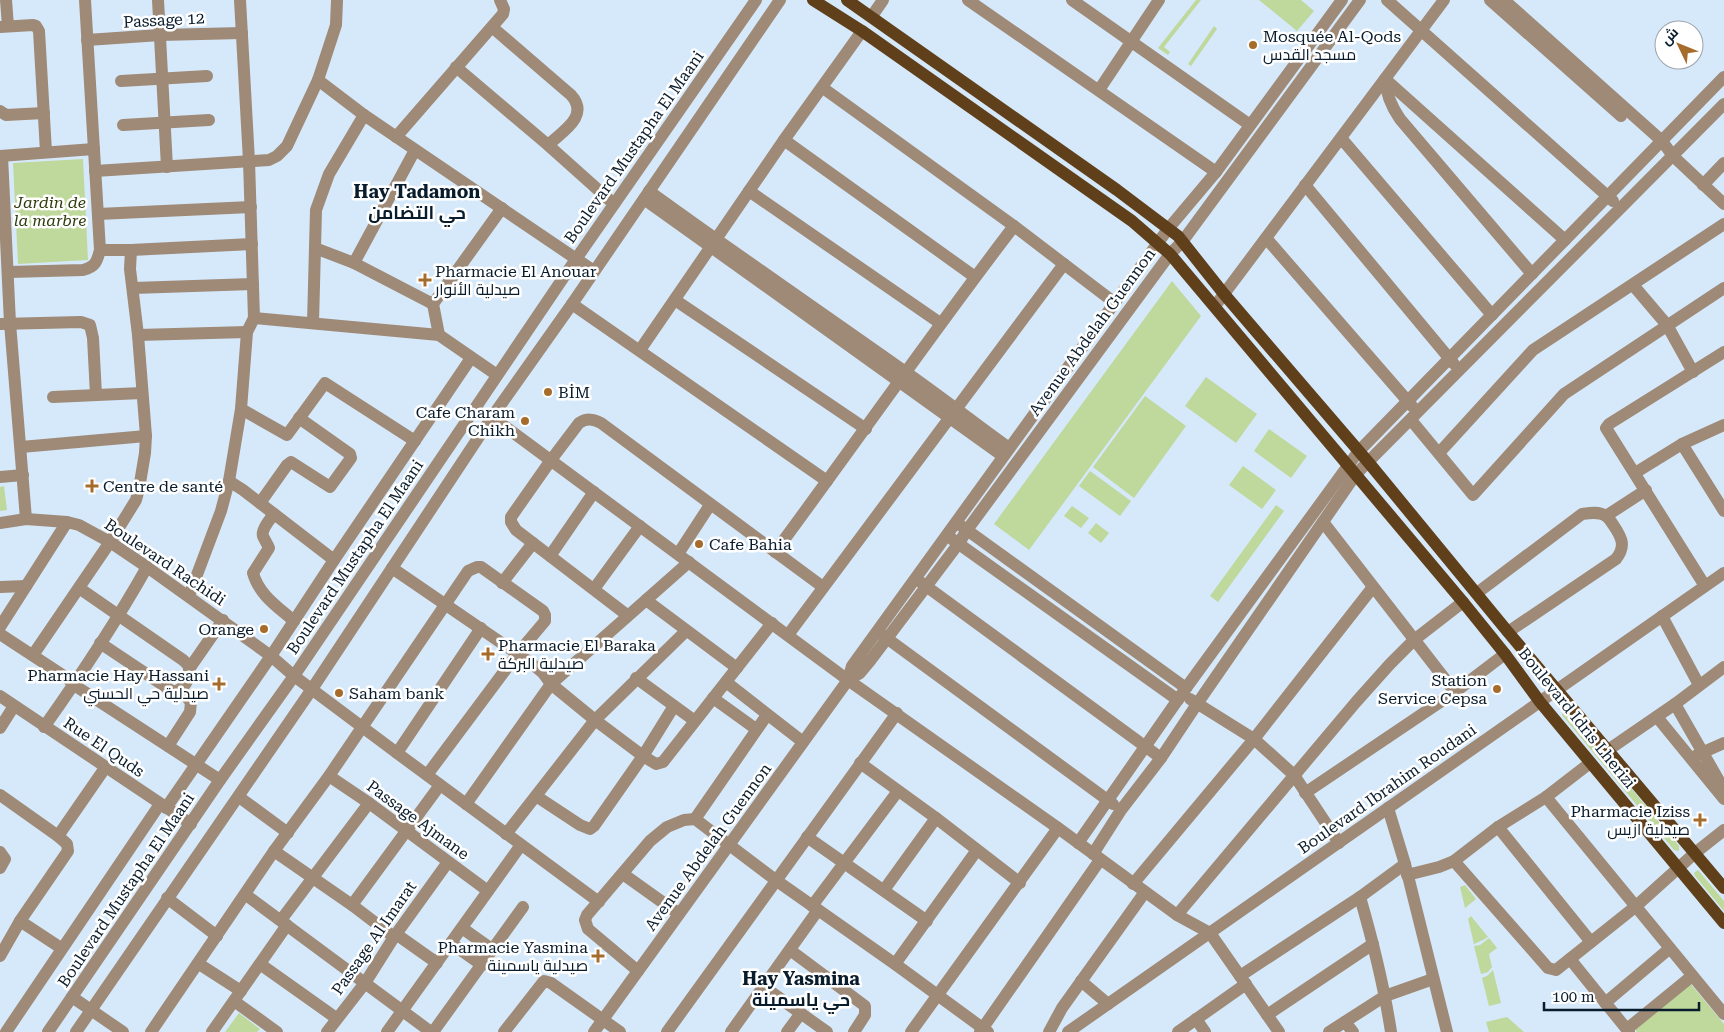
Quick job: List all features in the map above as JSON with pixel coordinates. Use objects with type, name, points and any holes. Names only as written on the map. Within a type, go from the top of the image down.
[{"type":"main road","name":"Boulevard Idris Lherizi","points":[[813,0],[861,31],[1132,221],[1170,254],[1463,602],[1505,654],[1540,702],[1724,923]]},
{"type":"main road","name":"Boulevard Idris Lherizi","points":[[847,0],[1117,190],[1168,228],[1182,242],[1358,452],[1369,462],[1508,632],[1724,888]]},
{"type":"main road","points":[[861,31],[871,16]]},
{"type":"main road","points":[[861,31],[871,16]]},
{"type":"street","points":[[6,0],[4,27],[32,25],[36,26],[40,31],[46,152]]},
{"type":"street","points":[[8,272],[83,270],[92,268],[97,263],[100,250],[85,0]]},
{"type":"street","points":[[158,0],[167,167]]},
{"type":"street","points":[[189,596],[221,511],[229,480],[241,409],[247,332],[254,318],[251,207],[240,0]]},
{"type":"street","points":[[95,170],[249,162],[269,160],[277,156],[287,146],[318,80],[336,25],[337,0]]},
{"type":"street","points":[[396,137],[503,14],[504,9],[500,0]]},
{"type":"street","name":"Boulevard Mustapha El Maani","points":[[48,1032],[220,780],[294,676],[576,259],[756,0]]},
{"type":"street","points":[[76,1032],[167,898],[239,797],[492,417],[572,304],[780,0]]},
{"type":"street","points":[[871,16],[883,0]]},
{"type":"street","points":[[968,0],[1216,172]]},
{"type":"street","points":[[1072,0],[1250,125]]},
{"type":"street","points":[[1099,90],[1159,0]]},
{"type":"street","name":"Avenue Abdelah Guennon","points":[[882,635],[915,578],[1168,228],[1216,172],[1342,0]]},
{"type":"street","name":"Avenue Abdelah Guennon","points":[[594,1032],[848,680],[852,666],[926,586],[959,543],[1170,254],[1182,242],[1360,0]]},
{"type":"street","points":[[1387,0],[1620,208]]},
{"type":"street","points":[[1215,306],[1444,0]]},
{"type":"street","points":[[1490,0],[1594,93],[1659,143]]},
{"type":"street","points":[[1504,0],[1724,204]]},
{"type":"street","points":[[492,27],[571,95],[578,105],[579,111],[575,119],[548,145]]},
{"type":"street","points":[[640,350],[861,31]]},
{"type":"street","name":"Passage 12","points":[[87,40],[160,35],[242,33]]},
{"type":"street","points":[[456,67],[614,204]]},
{"type":"street","points":[[121,81],[207,76]]},
{"type":"street","points":[[638,971],[588,929],[587,915],[650,841],[667,827],[684,820],[695,819],[777,881],[895,964],[983,1031],[1096,857],[1121,810],[1160,758],[1323,522],[1353,470],[1358,452],[1724,77]]},
{"type":"street","points":[[1385,79],[1565,240]]},
{"type":"street","points":[[1385,79],[1390,102],[1400,119],[1532,274]]},
{"type":"street","points":[[318,80],[364,115],[594,271]]},
{"type":"street","points":[[822,88],[1014,226],[1115,302]]},
{"type":"street","points":[[1078,843],[1182,694],[1353,470],[1369,462],[1724,104]]},
{"type":"street","points":[[0,111],[6,115],[44,113]]},
{"type":"street","points":[[313,323],[315,220],[320,196],[329,174],[364,115]]},
{"type":"street","points":[[123,125],[209,120]]},
{"type":"street","points":[[1341,138],[1492,315]]},
{"type":"street","points":[[784,140],[975,277]]},
{"type":"street","points":[[26,520],[21,447],[5,323],[8,272],[2,201],[1,156],[94,150]]},
{"type":"street","points":[[354,263],[415,150]]},
{"type":"street","points":[[1703,184],[1724,162]]},
{"type":"street","points":[[1305,185],[1460,371]]},
{"type":"street","points":[[749,191],[940,323]]},
{"type":"street","points":[[646,195],[1006,452]]},
{"type":"street","points":[[98,214],[251,207]]},
{"type":"street","points":[[439,336],[433,304],[502,208]]},
{"type":"street","points":[[1440,453],[1533,350],[1724,224]]},
{"type":"street","points":[[775,552],[866,429],[940,323],[1014,226]]},
{"type":"street","points":[[1266,238],[1407,401],[1440,453],[1473,494],[1564,394],[1724,288]]},
{"type":"street","points":[[100,250],[252,244]]},
{"type":"street","points":[[314,248],[354,263],[433,304]]},
{"type":"street","points":[[34,656],[110,542],[136,500],[139,489],[146,436],[138,335],[130,269],[131,250]]},
{"type":"street","points":[[788,635],[1064,264]]},
{"type":"street","points":[[133,288],[253,284]]},
{"type":"street","points":[[1633,285],[1667,325],[1693,372]]},
{"type":"street","points":[[674,300],[866,429]]},
{"type":"street","points":[[572,304],[827,481]]},
{"type":"street","points":[[254,318],[439,336],[497,375]]},
{"type":"street","points":[[5,323],[81,322],[90,325],[93,338],[96,395]]},
{"type":"street","points":[[138,335],[247,332]]},
{"type":"street","points":[[1705,586],[1607,431],[1607,425],[1724,352]]},
{"type":"street","points":[[6,1032],[61,948],[163,806],[196,764],[271,656],[471,358]]},
{"type":"street","points":[[241,409],[285,435],[288,434],[325,383],[414,441]]},
{"type":"street","points":[[53,396],[142,393]]},
{"type":"street","points":[[492,417],[848,680],[1058,828],[1177,915],[1210,933],[1279,1032]]},
{"type":"street","points":[[260,503],[287,465],[292,462],[330,487],[352,458],[350,454],[299,418]]},
{"type":"street","points":[[628,615],[513,527],[511,517],[579,423],[585,420],[594,420],[602,423],[823,588]]},
{"type":"street","points":[[1635,474],[1682,444],[1724,425]]},
{"type":"street","points":[[21,447],[146,436]]},
{"type":"street","points":[[1682,444],[1724,511]]},
{"type":"street","points":[[0,477],[23,475]]},
{"type":"street","points":[[229,480],[334,560]]},
{"type":"street","points":[[1606,516],[1646,490]]},
{"type":"street","points":[[550,556],[594,492]]},
{"type":"street","points":[[466,804],[551,684],[646,600],[684,558],[710,505]]},
{"type":"street","points":[[1478,593],[1582,514],[1594,513],[1606,516],[1622,539],[1622,550],[1616,559],[1508,632]]},
{"type":"street","points":[[274,514],[263,531],[268,548],[254,573],[263,593],[294,621]]},
{"type":"street","name":"Boulevard Rachidi","points":[[0,523],[26,520],[68,522],[88,529],[110,542],[147,566],[271,656],[294,676],[599,902]]},
{"type":"street","points":[[0,627],[68,522]]},
{"type":"street","points":[[1323,522],[1455,692]]},
{"type":"street","points":[[956,523],[1066,603],[1182,694]]},
{"type":"street","points":[[594,589],[640,526]]},
{"type":"street","points":[[946,536],[1197,704],[1254,739],[1294,775],[1338,843]]},
{"type":"street","points":[[502,583],[533,543]]},
{"type":"street","points":[[44,727],[119,616],[147,566]]},
{"type":"street","points":[[152,1032],[274,851],[363,727],[468,571],[477,566],[542,611],[546,621],[518,653],[427,775]]},
{"type":"street","points":[[392,568],[518,653],[543,673],[551,684],[595,720],[656,764],[663,762],[772,623]]},
{"type":"street","name":"Boulevard Ibrahim Roudani","points":[[1068,1032],[1724,573]]},
{"type":"street","points":[[915,578],[1160,758]]},
{"type":"street","points":[[0,587],[26,586]]},
{"type":"street","points":[[1134,884],[1254,739],[1373,587]]},
{"type":"street","points":[[79,588],[183,660],[190,669]]},
{"type":"street","points":[[646,600],[737,668]]},
{"type":"street","points":[[1177,915],[1356,702],[1414,640],[1463,602]]},
{"type":"street","points":[[1662,616],[1698,685]]},
{"type":"street","points":[[100,643],[176,692],[180,690],[190,674],[190,669],[222,620]]},
{"type":"street","points":[[397,753],[480,628]]},
{"type":"street","points":[[506,834],[595,720],[686,631]]},
{"type":"street","points":[[0,634],[67,678],[74,685],[220,780]]},
{"type":"street","points":[[882,635],[1121,810]]},
{"type":"street","points":[[1305,793],[1455,692],[1505,654]]},
{"type":"street","points":[[1608,750],[1675,704],[1724,667]]},
{"type":"street","points":[[636,678],[695,721]]},
{"type":"street","points":[[726,682],[803,742]]},
{"type":"street","points":[[168,746],[190,712],[191,702],[180,690]]},
{"type":"street","name":"Rue El Quds","points":[[0,696],[191,824]]},
{"type":"street","points":[[714,698],[756,728]]},
{"type":"street","points":[[1675,704],[1696,755],[1724,799]]},
{"type":"street","points":[[0,728],[14,706]]},
{"type":"street","points":[[536,796],[580,826],[590,829],[643,756],[674,706]]},
{"type":"street","points":[[667,1032],[896,713]]},
{"type":"street","points":[[695,819],[756,728],[767,715]]},
{"type":"street","points":[[1657,716],[1696,755],[1724,790]]},
{"type":"street","points":[[1696,755],[1724,743]]},
{"type":"street","points":[[860,763],[936,818],[1020,883]]},
{"type":"street","points":[[1178,1032],[1243,980],[1360,897],[1406,870],[1439,867],[1454,861],[1498,827],[1546,797],[1590,763]]},
{"type":"street","points":[[58,836],[105,768]]},
{"type":"street","name":"Passage Ajmane","points":[[329,776],[369,803],[488,891]]},
{"type":"street","points":[[352,905],[440,785]]},
{"type":"street","points":[[731,1032],[790,950],[844,863],[898,790]]},
{"type":"street","points":[[0,795],[58,836],[67,844],[68,851],[20,921],[0,956]]},
{"type":"street","points":[[239,797],[288,833]]},
{"type":"street","points":[[1546,797],[1724,1014]]},
{"type":"street","points":[[212,1032],[260,964],[284,922],[314,878],[369,803]]},
{"type":"street","points":[[1388,808],[1406,870],[1447,1032]]},
{"type":"street","points":[[884,890],[936,818]]},
{"type":"street","points":[[1498,827],[1592,942]]},
{"type":"street","points":[[912,1032],[1058,828]]},
{"type":"street","points":[[1454,861],[1548,968],[1556,970],[1635,907],[1695,853],[1724,830]]},
{"type":"street","points":[[807,837],[927,921]]},
{"type":"street","points":[[387,1032],[521,845]]},
{"type":"street","points":[[895,964],[977,850]]},
{"type":"street","points":[[274,851],[395,936],[437,963]]},
{"type":"street","points":[[0,852],[5,859],[0,868]]},
{"type":"street","name":"Passage Al Imarat","points":[[327,1032],[364,983],[448,862]]},
{"type":"street","points":[[623,874],[680,914]]},
{"type":"street","points":[[1049,1032],[1062,1008],[1145,892]]},
{"type":"street","points":[[246,895],[402,1012],[432,1032],[524,908]]},
{"type":"street","points":[[1360,897],[1385,996],[1391,1032]]},
{"type":"street","points":[[167,898],[217,936]]},
{"type":"street","points":[[20,921],[61,948]]},
{"type":"street","points":[[462,928],[493,950]]},
{"type":"street","points":[[451,943],[482,965]]},
{"type":"street","points":[[1267,1015],[1373,944]]},
{"type":"street","points":[[1605,1002],[1669,949]]},
{"type":"street","points":[[790,950],[866,1006],[865,1016],[854,1032]]},
{"type":"street","points":[[1570,958],[1628,1031],[1692,976]]},
{"type":"street","points":[[199,964],[237,996],[270,1030]]},
{"type":"street","points":[[260,964],[336,1018]]},
{"type":"street","points":[[1329,1032],[1349,1027],[1385,996],[1433,979]]},
{"type":"street","points":[[504,1032],[544,981],[551,983],[620,1032]]},
{"type":"street","points":[[1081,981],[1108,1004]]},
{"type":"street","points":[[764,987],[827,1032]]},
{"type":"street","points":[[72,997],[123,1032]]},
{"type":"street","points":[[787,1032],[801,1013]]},
{"type":"street","points":[[1196,1019],[1205,1032]]},
{"type":"green space","points":[[1196,0],[1201,0],[1164,47],[1170,52],[1168,55],[1158,48]]},
{"type":"green space","points":[[1259,0],[1301,0],[1314,11],[1297,31]]},
{"type":"green space","points":[[1214,26],[1217,29],[1191,66],[1188,64]]},
{"type":"green space","name":"Jardin de la marbre","points":[[83,159],[88,260],[18,264],[13,163]]},
{"type":"green space","points":[[1172,281],[1201,316],[1029,550],[994,524]]},
{"type":"green space","points":[[1206,377],[1257,414],[1236,443],[1185,406]]},
{"type":"green space","points":[[1145,396],[1186,426],[1134,498],[1093,467]]},
{"type":"green space","points":[[1269,429],[1307,456],[1291,478],[1254,451]]},
{"type":"green space","points":[[1243,466],[1276,490],[1262,509],[1229,485]]},
{"type":"green space","points":[[1090,471],[1131,501],[1120,516],[1079,486]]},
{"type":"green space","points":[[4,486],[7,510],[0,511],[0,487]]},
{"type":"green space","points":[[1276,505],[1284,511],[1218,602],[1210,596]]},
{"type":"green space","points":[[1072,506],[1089,518],[1081,528],[1064,516]]},
{"type":"green space","points":[[1096,523],[1109,533],[1101,543],[1088,533]]},
{"type":"green space","points":[[1563,711],[1567,711],[1679,846],[1679,851],[1674,850],[1562,715]]},
{"type":"green space","points":[[1698,870],[1724,901],[1724,911],[1695,876],[1694,873]]},
{"type":"green space","points":[[1465,885],[1476,899],[1465,908],[1460,887]]},
{"type":"green space","points":[[1471,916],[1488,937],[1474,944],[1468,919]]},
{"type":"green space","points":[[1489,938],[1497,948],[1489,954],[1492,967],[1488,972],[1481,974],[1474,946],[1480,945]]},
{"type":"green space","points":[[1493,970],[1501,1003],[1489,1006],[1482,978]]},
{"type":"green space","points":[[1690,983],[1724,1024],[1724,1032],[1637,1032],[1635,1029]]},
{"type":"green space","points":[[239,1013],[260,1029],[257,1032],[225,1032]]},
{"type":"green space","points":[[1507,1017],[1524,1032],[1489,1032],[1486,1022]]},
{"type":"place","name":"Mosquée Al-Qods مسجد القدس","points":[[1253,45]]},
{"type":"place","name":"Pharmacie El Anouar صيدلية الأنوار","points":[[425,280]]},
{"type":"place","name":"BİM","points":[[548,392]]},
{"type":"place","name":"Cafe Charam Chikh","points":[[525,421]]},
{"type":"place","name":"Centre de santé","points":[[92,486]]},
{"type":"place","name":"Cafe Bahia","points":[[699,544]]},
{"type":"place","name":"Orange","points":[[264,629]]},
{"type":"place","name":"Pharmacie El Baraka صيدلية البركة","points":[[488,654]]},
{"type":"place","name":"Pharmacie Hay Hassani صيدلية حي الحسني","points":[[219,684]]},
{"type":"place","name":"Station Service Cepsa","points":[[1497,689]]},
{"type":"place","name":"Saham bank","points":[[339,693]]},
{"type":"place","name":"Pharmacie Iziss صيدلية ازيس","points":[[1700,820]]},
{"type":"place","name":"Pharmacie Yasmina صيدلية ياسمينة","points":[[598,956]]},
{"type":"district","name":"Hay Tadamon حي التضامن","points":[[417,201]]},
{"type":"district","name":"Hay Yasmina حي ياسمينة","points":[[801,988]]}]
